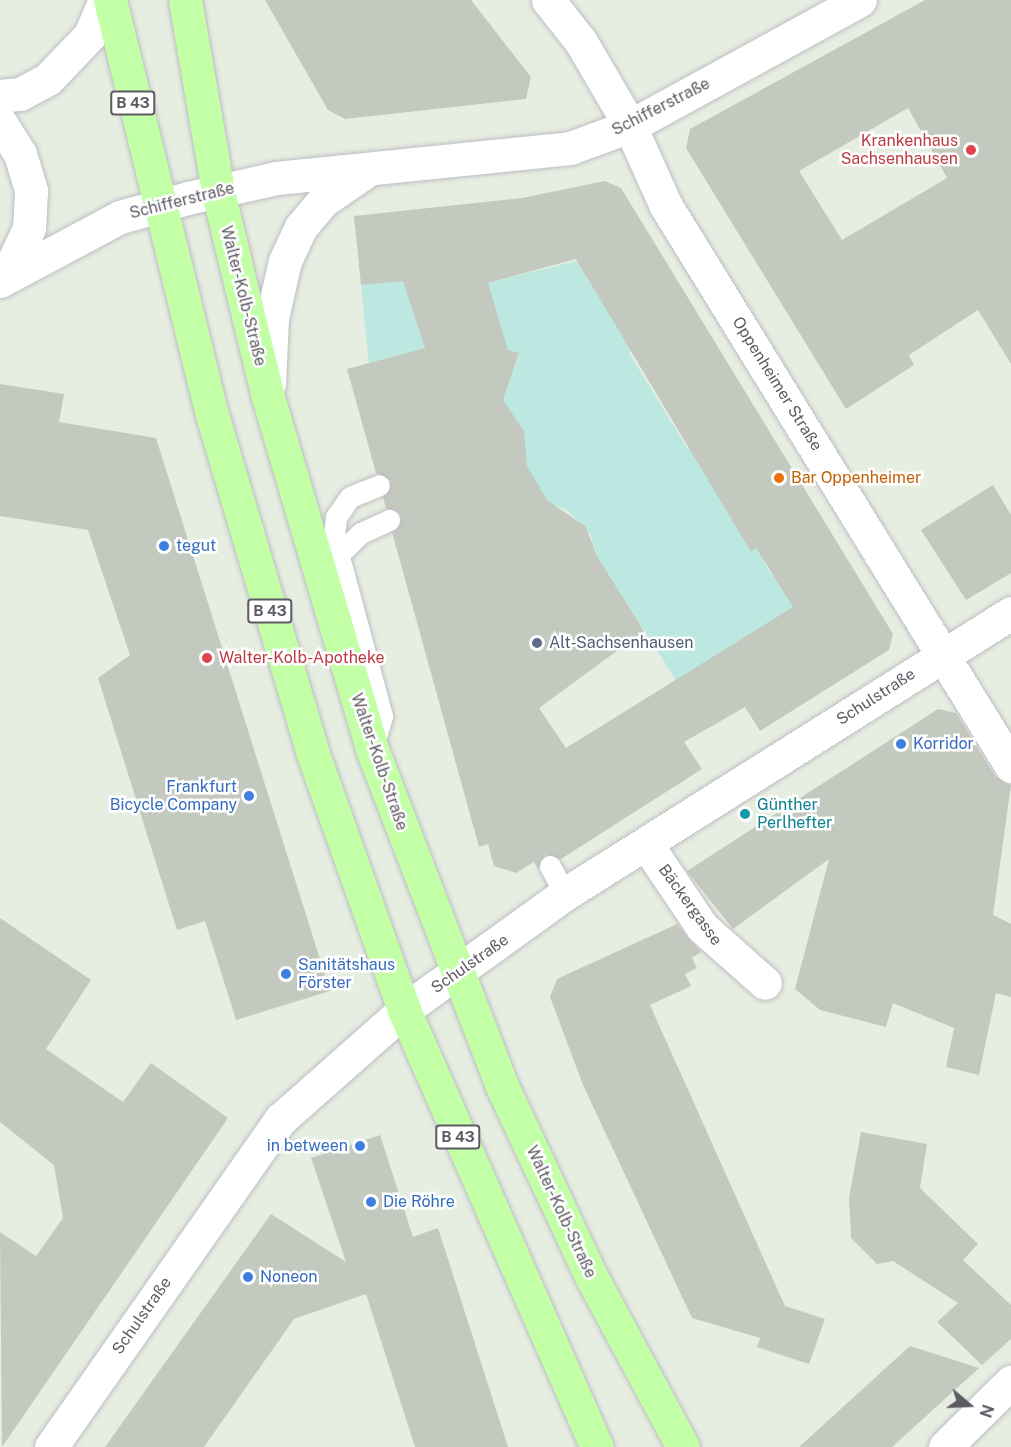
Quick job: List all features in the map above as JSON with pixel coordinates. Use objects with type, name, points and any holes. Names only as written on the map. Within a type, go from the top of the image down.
[{"type":"main road","name":"B 43","points":[[110,0],[213,418],[312,751],[404,1010],[597,1447]]},
{"type":"main road","name":"Walter-Kolb-Straße","points":[[185,0],[218,192],[268,397],[372,749],[454,975],[592,1278],[683,1447]]},
{"type":"street","points":[[0,96],[20,94],[48,79],[90,35],[105,0]]},
{"type":"street","name":"Oppenheimer Straße","points":[[548,0],[581,42],[630,126],[666,206],[1011,766]]},
{"type":"street","name":"Schifferstraße","points":[[3,279],[96,228],[159,205],[276,178],[570,148],[630,126],[860,0]]},
{"type":"street","name":"Schifferstraße","points":[[0,122],[20,154],[31,191],[29,228],[3,279]]},
{"type":"street","name":"Schifferstraße","points":[[268,397],[272,318],[285,261],[301,227],[324,200],[372,167]]},
{"type":"street","name":"Schulstraße","points":[[51,1447],[281,1119],[404,1010],[454,975],[557,880],[646,845],[943,654],[1011,613]]},
{"type":"street","name":"Bäckergasse","points":[[646,845],[702,927],[765,983]]},
{"type":"street","points":[[945,1447],[1011,1382]]},
{"type":"lane","points":[[372,749],[382,716],[338,555],[336,517],[350,497],[379,486]]},
{"type":"lane","points":[[338,555],[361,533],[389,520]]},
{"type":"shaded area","points":[[589,258],[633,350],[629,353],[688,449],[693,446],[751,551],[756,548],[772,575],[782,569],[812,619],[745,706],[707,729],[597,556],[590,533],[567,510],[545,502],[525,470],[524,431],[502,402],[519,354],[421,334],[425,348],[369,364],[361,285],[430,278],[483,284]]},
{"type":"building","points":[[265,0],[471,0],[531,77],[526,99],[345,119],[328,110]]},
{"type":"building","points":[[925,0],[1011,0],[1011,364],[978,310],[909,355],[914,365],[846,409],[686,148],[690,129]],"holes":[[[908,108],[947,178],[842,240],[799,171]]]},
{"type":"building","points":[[605,181],[621,188],[893,634],[889,650],[760,731],[745,707],[684,742],[702,769],[561,859],[545,855],[538,869],[534,862],[516,873],[494,866],[488,844],[479,847],[392,532],[401,515],[386,508],[383,497],[391,481],[376,473],[347,369],[425,348],[403,281],[361,285],[354,216],[522,198]],"holes":[[[576,259],[751,552],[756,548],[793,607],[566,748],[539,708],[644,631],[597,556],[586,527],[547,500],[527,466],[524,431],[503,400],[519,353],[508,350],[488,283]]]},
{"type":"building","points":[[0,384],[64,394],[59,422],[156,438],[330,991],[236,1020],[205,921],[177,930],[98,678],[130,655],[88,530],[0,516]]},
{"type":"building","points":[[993,485],[1011,515],[1011,573],[966,600],[921,530]]},
{"type":"building","points":[[938,709],[956,713],[995,776],[1011,785],[993,915],[1011,924],[1011,997],[996,993],[979,1075],[946,1067],[954,1028],[893,1003],[886,1027],[820,1010],[795,989],[829,859],[733,929],[687,871]]},
{"type":"building","points":[[0,918],[91,980],[46,1049],[123,1102],[151,1063],[228,1118],[2,1447],[0,1232],[36,1256],[63,1218],[54,1165],[0,1122]]},
{"type":"building","points":[[677,924],[701,952],[692,958],[697,968],[685,974],[691,986],[650,1005],[785,1306],[825,1319],[809,1364],[757,1347],[760,1338],[692,1318],[583,1085],[550,997],[557,979]]},
{"type":"building","points":[[861,1132],[927,1144],[920,1188],[978,1244],[963,1260],[1011,1305],[1011,1339],[982,1365],[937,1322],[958,1303],[893,1261],[877,1264],[851,1238],[849,1198]]},
{"type":"building","points":[[380,1135],[413,1237],[438,1228],[508,1447],[415,1447],[366,1294],[294,1319],[204,1447],[105,1447],[271,1214],[346,1262],[311,1158]]},
{"type":"building","points":[[910,1346],[979,1368],[892,1447],[799,1447]]},
{"type":"place","name":"Krankenhaus Sachsenhausen","points":[[971,150]]},
{"type":"place","name":"Bar Oppenheimer","points":[[779,478]]},
{"type":"place","name":"tegut","points":[[164,546]]},
{"type":"place","name":"Alt-Sachsenhausen","points":[[537,643]]},
{"type":"place","name":"Walter-Kolb-Apotheke","points":[[207,658]]},
{"type":"place","name":"Korridor","points":[[901,744]]},
{"type":"place","name":"Frankfurt Bicycle Company","points":[[249,796]]},
{"type":"place","name":"Günther Perlhefter","points":[[745,814]]},
{"type":"place","name":"Sanitätshaus Förster","points":[[286,974]]},
{"type":"place","name":"in between","points":[[360,1146]]},
{"type":"place","name":"Die Röhre","points":[[371,1202]]},
{"type":"place","name":"Noneon","points":[[248,1277]]}]
